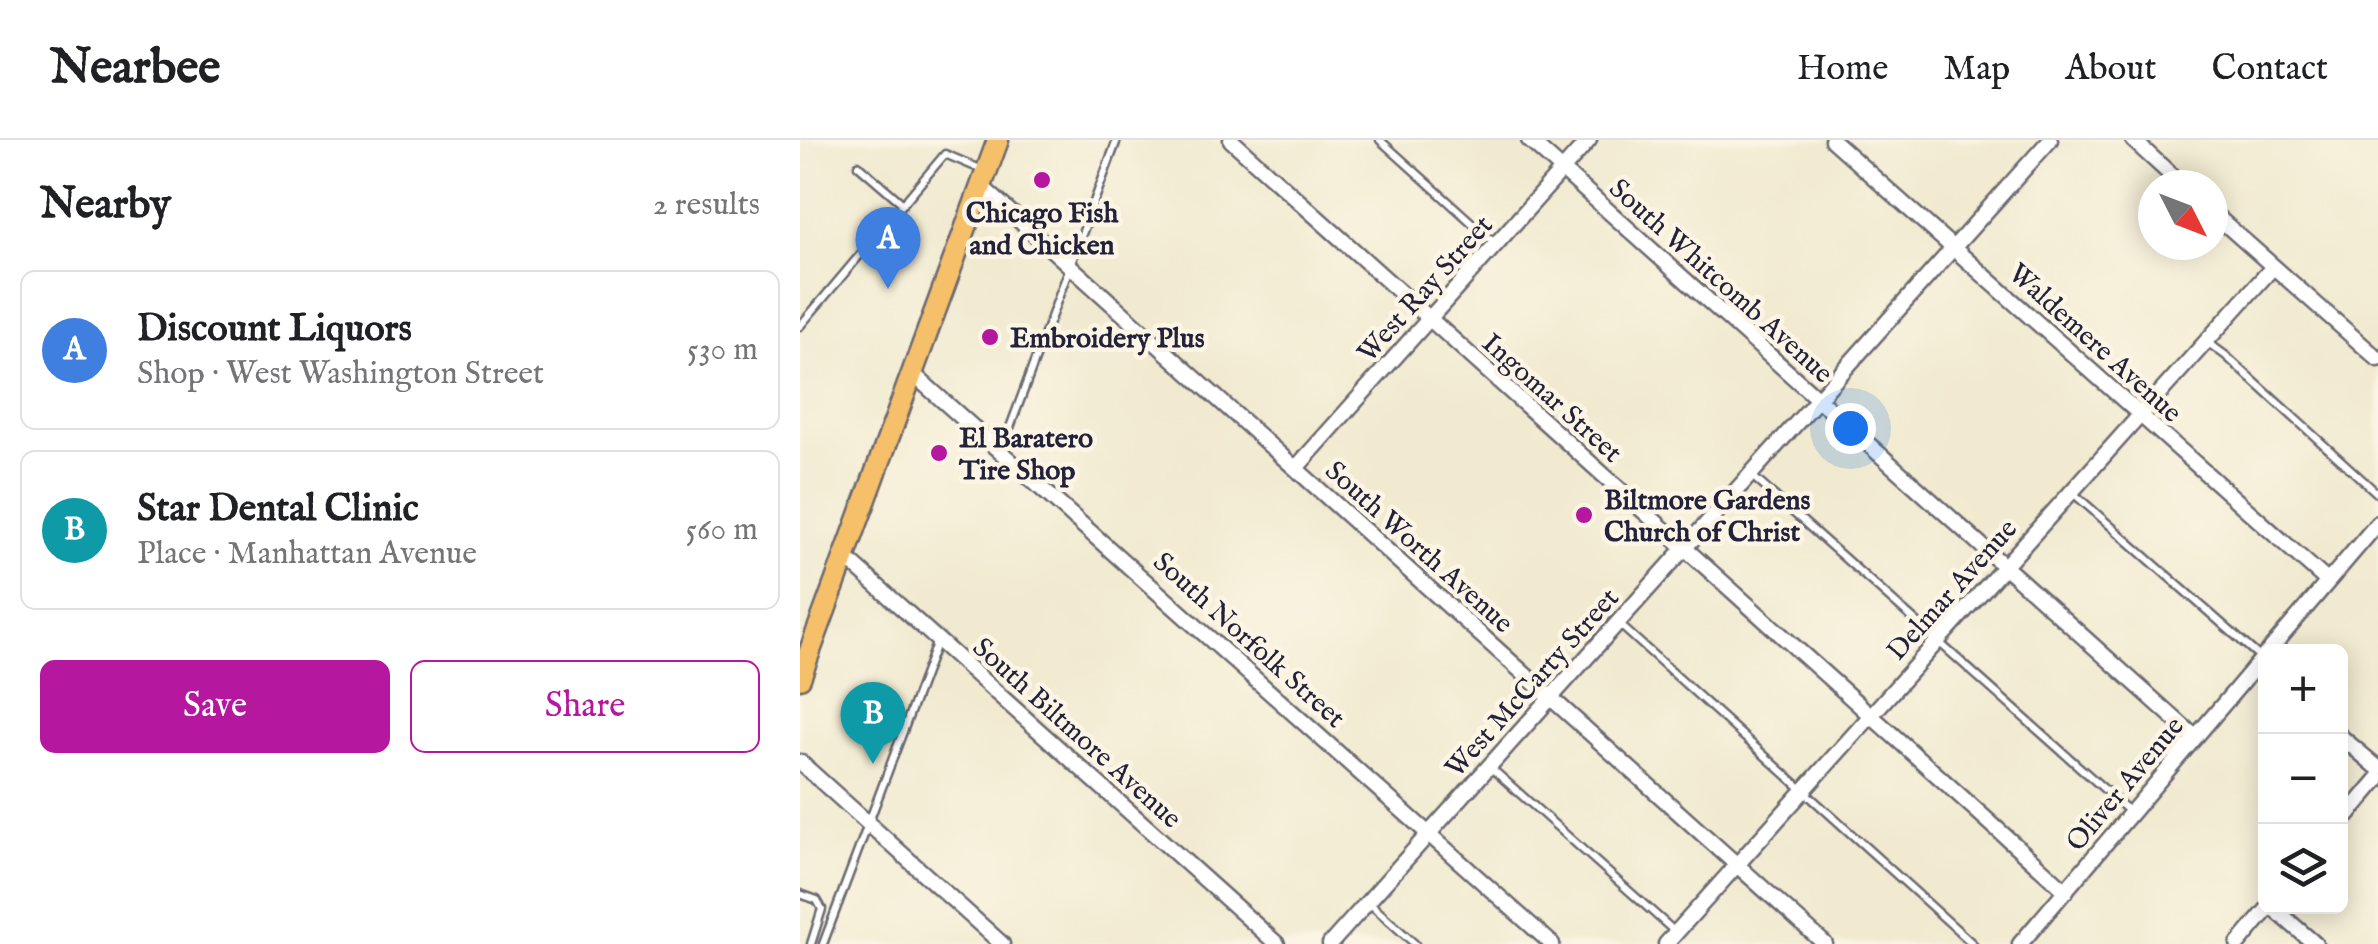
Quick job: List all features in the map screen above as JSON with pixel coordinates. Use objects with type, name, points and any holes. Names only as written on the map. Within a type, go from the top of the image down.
[{"type":"main road","points":[[800,678],[998,140]]},
{"type":"street","name":"Ingomar Street","points":[[1231,140],[2066,891]]},
{"type":"street","name":"South Whitcomb Avenue","points":[[1529,140],[2195,737]]},
{"type":"street","name":"West Ray Street","points":[[1296,468],[1589,140]]},
{"type":"street","name":"Waldemere Avenue","points":[[1832,140],[2327,581]]},
{"type":"street","name":"West McCarty Street","points":[[1330,944],[2050,140]]},
{"type":"street","points":[[2132,140],[2165,170]]},
{"type":"street","name":"South Worth Avenue","points":[[984,178],[1071,267],[1826,944]]},
{"type":"street","points":[[2228,226],[2378,358]]},
{"type":"street","name":"Delmar Avenue","points":[[1671,938],[2273,267]]},
{"type":"street","name":"South Norfolk Street","points":[[912,373],[1552,944]]},
{"type":"street","name":"Oliver Avenue","points":[[2276,644],[2378,523]]},
{"type":"street","name":"South Biltmore Avenue","points":[[845,557],[1277,944]]},
{"type":"street","name":"Oliver Avenue","points":[[2020,944],[2258,666]]},
{"type":"street","points":[[2348,743],[2378,768]]},
{"type":"street","points":[[800,762],[1002,944]]},
{"type":"street","points":[[2348,815],[2378,780]]},
{"type":"street","points":[[2238,944],[2264,914]]},
{"type":"street","points":[[2280,914],[2315,944]]},
{"type":"lane","points":[[1002,450],[1117,140]]},
{"type":"lane","points":[[1380,140],[1491,240]]},
{"type":"lane","points":[[800,326],[945,154],[984,178]]},
{"type":"lane","points":[[858,165],[902,203]]},
{"type":"lane","points":[[2206,342],[2378,494]]},
{"type":"lane","points":[[1750,474],[2131,813]]},
{"type":"lane","points":[[2072,492],[2258,656]]},
{"type":"lane","points":[[1618,622],[1973,944]]},
{"type":"lane","points":[[824,944],[938,640]]},
{"type":"lane","points":[[1489,766],[1671,938]]},
{"type":"lane","points":[[800,894],[817,900],[822,910],[811,944]]},
{"type":"lane","points":[[1367,902],[1415,944]]},
{"type":"place","name":"Chicago Fish and Chicken","points":[[1042,180]]},
{"type":"place","name":"Discount Liquors","points":[[888,289]]},
{"type":"place","name":"Embroidery Plus","points":[[990,337]]},
{"type":"place","name":"El Baratero Tire Shop","points":[[939,453]]},
{"type":"place","name":"Biltmore Gardens Church of Christ","points":[[1584,515]]},
{"type":"place","name":"Star Dental Clinic","points":[[873,764]]}]
